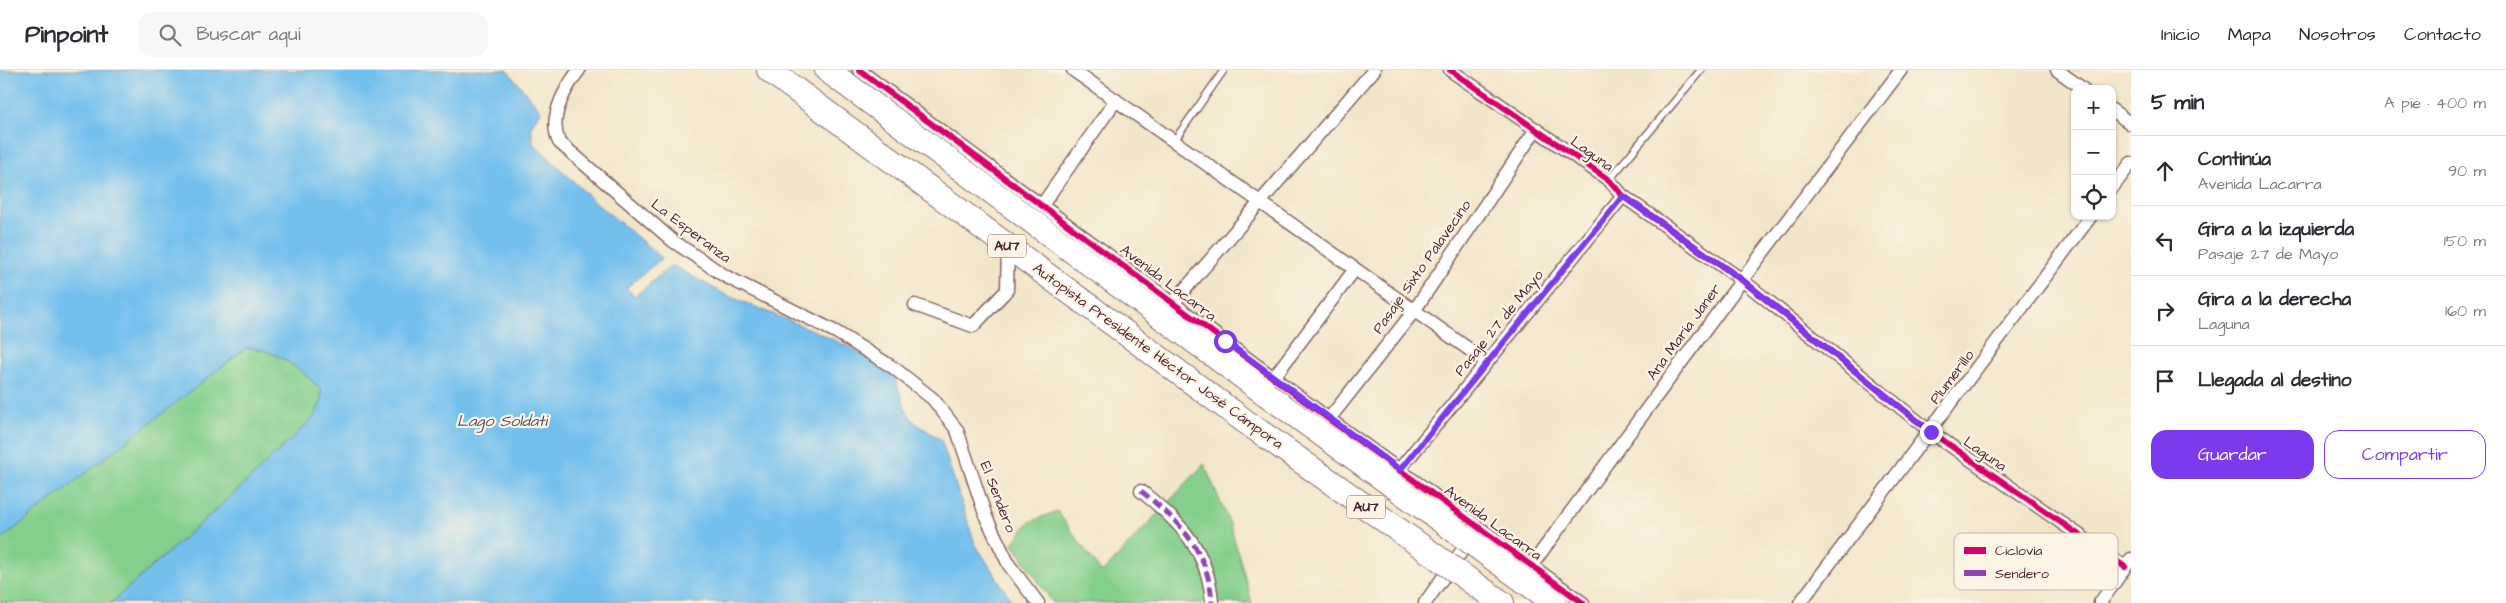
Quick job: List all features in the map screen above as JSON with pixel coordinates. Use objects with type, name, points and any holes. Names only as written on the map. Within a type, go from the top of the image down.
[{"type":"highway","name":"Autopista Presidente Héctor José Cámpora","points":[[769,70],[1246,422],[1502,603]]},
{"type":"highway","name":"AU7","points":[[827,70],[1270,386],[1555,593]]},
{"type":"street","name":"La Esperanza","points":[[578,70],[568,85],[556,114],[555,132],[559,142],[576,158],[673,241],[725,276],[836,332],[894,368],[934,399]]},
{"type":"street","name":"Avenida Lacarra","points":[[860,70],[1174,302],[1270,386],[1329,419],[1400,470],[1531,566],[1555,593],[1583,603]]},
{"type":"street","points":[[1073,70],[1487,362]]},
{"type":"street","points":[[1174,302],[1374,70]]},
{"type":"street","name":"Laguna","points":[[1450,70],[1609,180],[1623,196],[1742,280],[1931,432],[2083,533]]},
{"type":"street","name":"Ana María Janer","points":[[1531,566],[1742,280],[1901,70]]},
{"type":"street","points":[[2057,70],[2078,85]]},
{"type":"street","points":[[1042,205],[1116,100]]},
{"type":"street","points":[[2116,113],[2131,124]]},
{"type":"street","name":"Pasaje Sixto Palavecino","points":[[1329,419],[1414,311],[1536,129]]},
{"type":"street","points":[[2116,183],[2131,163]]},
{"type":"street","name":"Pasaje 27 de Mayo","points":[[1400,470],[1623,196]]},
{"type":"street","name":"Plumerillo","points":[[1800,603],[1931,432],[2088,220]]},
{"type":"street","points":[[916,305],[973,326],[1007,290],[1008,246]]},
{"type":"street","points":[[1270,386],[1355,269]]},
{"type":"street","name":"El Sendero","points":[[934,399],[957,430],[986,517],[1009,565],[1038,603]]},
{"type":"street","points":[[1141,491],[1168,514],[1198,547],[1211,582],[1212,603]]},
{"type":"street","points":[[1425,603],[1478,528]]},
{"type":"street","points":[[2118,577],[2128,563]]},
{"type":"street","points":[[2100,603],[2109,590]]},
{"type":"street","points":[[1542,603],[1555,593]]},
{"type":"lane","points":[[1174,141],[1224,70]]},
{"type":"lane","points":[[1609,180],[1701,70]]},
{"type":"green space","points":[[246,348],[267,351],[287,361],[314,382],[321,390],[321,402],[314,417],[238,490],[111,603],[0,603],[0,540],[38,510],[0,475],[218,369]]},
{"type":"green space","points":[[1204,464],[1230,524],[1252,603],[1053,603],[1013,544],[1028,523],[1057,511],[1102,573]]},
{"type":"water","name":"Lago Soldati","points":[[0,70],[507,70],[541,111],[531,126],[533,143],[593,200],[662,258],[626,288],[635,296],[672,265],[726,295],[817,332],[853,349],[893,373],[906,410],[914,422],[941,440],[975,544],[1013,603],[111,603],[238,490],[314,417],[321,402],[321,390],[287,361],[267,351],[246,348],[0,540]]},
{"type":"marked path","points":[[1141,491],[1168,514],[1190,539],[1205,568],[1210,585],[1212,603]]},
{"type":"cycle path","points":[[859,70],[1329,419],[1583,603]]},
{"type":"cycle path","points":[[1450,70],[1609,180],[1623,196],[1742,280],[1931,432],[2076,533]]},
{"type":"cycle path","points":[[2118,562],[2125,567]]},
{"type":"route","points":[[1225,341],[1400,470],[1623,196],[1742,280],[1931,432]]}]
